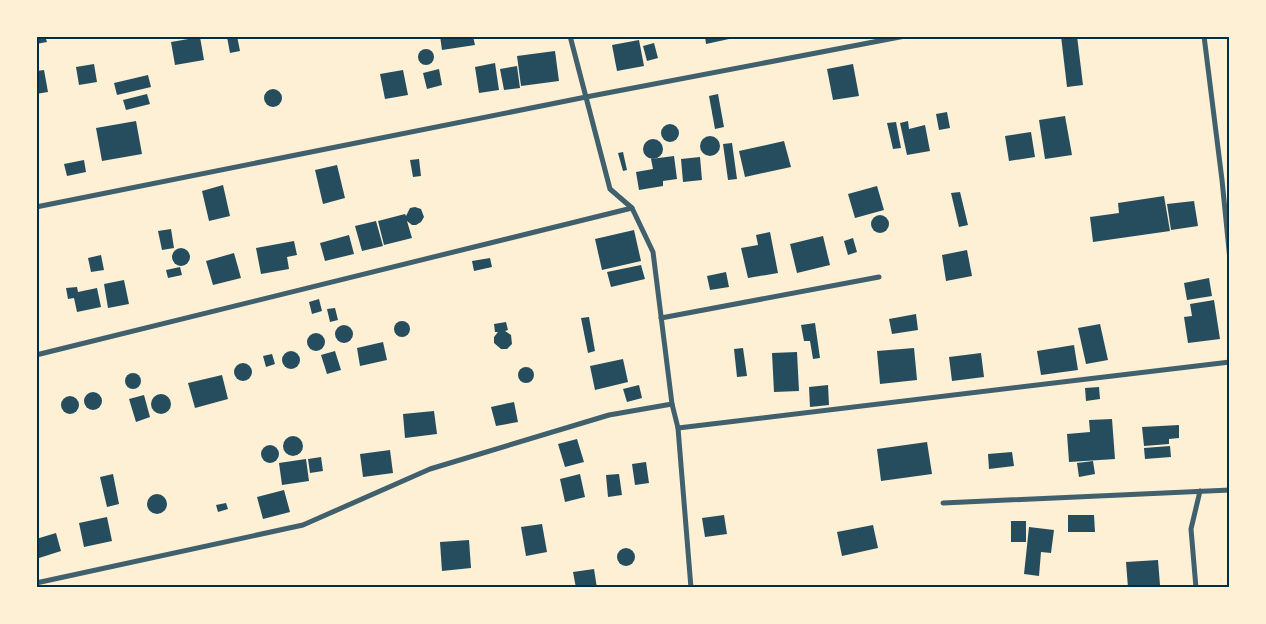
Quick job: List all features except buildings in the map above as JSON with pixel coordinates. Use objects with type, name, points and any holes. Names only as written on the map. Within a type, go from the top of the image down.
[{"type":"street","points":[[570,36],[610,188],[632,208],[653,252],[672,404],[678,428],[691,588]]},
{"type":"street","points":[[36,208],[586,97],[906,36]]},
{"type":"street","points":[[1204,36],[1230,260]]},
{"type":"street","points":[[1222,180],[1230,179]]},
{"type":"street","points":[[36,356],[632,208]]},
{"type":"street","points":[[660,318],[879,277]]},
{"type":"street","points":[[678,428],[1230,362]]},
{"type":"street","points":[[36,583],[303,525],[430,469],[609,415],[672,404]]},
{"type":"street","points":[[943,503],[1230,490]]},
{"type":"street","points":[[1196,588],[1191,528],[1200,491]]}]
